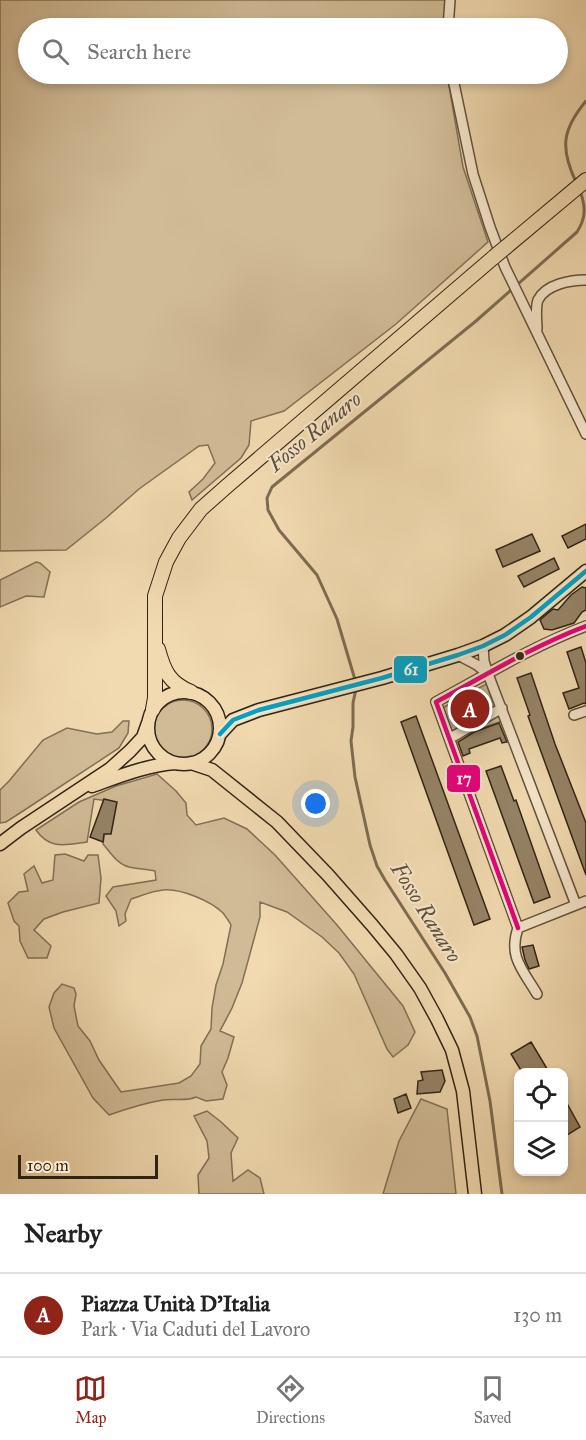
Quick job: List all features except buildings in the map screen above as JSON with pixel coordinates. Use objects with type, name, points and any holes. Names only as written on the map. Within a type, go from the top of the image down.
[{"type":"highway","points":[[151,715],[155,698],[155,596],[166,562],[179,538],[201,509],[586,180]]},
{"type":"highway","points":[[155,638],[158,652],[170,679],[178,687],[191,692]]},
{"type":"main road","points":[[74,792],[160,764],[200,760],[209,754],[233,720],[259,710],[382,678],[483,645],[505,635],[531,617],[586,571]]},
{"type":"main road","points":[[0,844],[110,768],[143,737],[151,715],[160,701],[180,692],[191,692],[202,697],[218,714],[220,724],[218,765],[231,785]]},
{"type":"main road","points":[[212,705],[231,711],[259,710]]},
{"type":"main road","points":[[151,715],[149,733],[152,744],[159,753],[168,760],[212,770],[277,822],[372,925],[420,988],[452,1050],[463,1091],[475,1194]]},
{"type":"street","points":[[449,18],[450,0]]},
{"type":"street","points":[[454,84],[473,174],[490,227],[508,273],[586,434]]},
{"type":"street","points":[[537,332],[538,301],[546,292],[558,284],[586,280]]},
{"type":"street","points":[[537,994],[514,955],[514,939],[518,928],[436,702],[551,639],[585,628]]},
{"type":"street","points":[[483,645],[488,674],[576,905]]},
{"type":"street","points":[[458,655],[488,674]]},
{"type":"street","points":[[449,737],[502,708]]},
{"type":"street","points":[[573,715],[586,711]]},
{"type":"street","points":[[518,928],[586,901]]},
{"type":"shaded area","points":[[0,0],[446,0],[445,18],[18,18],[18,84],[449,84],[463,167],[488,242],[396,324],[284,411],[251,421],[249,445],[241,458],[192,500],[189,492],[215,463],[208,445],[199,446],[139,489],[66,550],[0,551]]},
{"type":"shaded area","points":[[36,562],[50,572],[44,597],[26,596],[0,607],[0,580]]},
{"type":"shaded area","points":[[488,683],[502,721],[453,738],[442,708]]},
{"type":"shaded area","points":[[177,700],[189,700],[204,708],[212,723],[212,735],[204,750],[189,758],[177,758],[162,750],[154,735],[154,723],[162,708]]},
{"type":"shaded area","points":[[123,721],[129,721],[128,733],[119,748],[6,822],[0,823],[0,790],[43,740],[67,728],[97,734],[112,732]]},
{"type":"shaded area","points":[[157,774],[186,803],[187,815],[196,825],[224,818],[247,829],[275,855],[337,925],[403,1006],[415,1032],[408,1045],[393,1057],[387,1049],[354,974],[339,953],[322,937],[287,912],[260,902],[260,917],[242,983],[220,1031],[234,1037],[222,1072],[227,1085],[223,1099],[206,1101],[196,1097],[163,1100],[109,1115],[93,1098],[54,1028],[49,1007],[54,993],[62,984],[74,988],[76,994],[74,1006],[78,1026],[90,1041],[99,1060],[121,1092],[179,1083],[191,1076],[200,1064],[201,1046],[211,1029],[216,985],[231,925],[223,913],[211,904],[186,893],[163,890],[131,899],[125,914],[126,921],[119,926],[116,911],[106,896],[113,887],[156,880],[155,871],[125,866],[114,858],[103,844],[109,801],[94,799],[87,842],[58,845],[47,841],[36,830],[79,802],[116,786]]},
{"type":"shaded area","points":[[65,854],[84,861],[88,855],[98,855],[101,878],[99,903],[44,919],[34,930],[51,946],[47,958],[28,958],[20,941],[19,926],[14,921],[8,903],[19,892],[28,891],[24,874],[34,866],[42,883],[53,880],[55,855]]},
{"type":"shaded area","points":[[421,1099],[447,1109],[456,1194],[383,1194],[399,1141]]},
{"type":"shaded area","points":[[207,1111],[238,1138],[231,1153],[233,1181],[248,1170],[260,1178],[264,1194],[199,1194],[198,1175],[209,1158],[207,1141],[194,1116]]},
{"type":"waterway","name":"Fosso Ranaro","points":[[576,182],[567,159],[566,140],[572,121],[586,101]]},
{"type":"waterway","name":"Fosso Ranaro","points":[[356,683],[337,619],[317,575],[279,530],[268,510],[267,498],[272,487],[476,321],[577,232],[584,212],[580,191]]},
{"type":"waterway","name":"Fosso Ranaro","points":[[356,689],[351,741],[355,777],[370,845],[377,866],[385,880],[445,973],[470,1017],[477,1036],[490,1101],[502,1194]]},
{"type":"transit line","name":"61","points":[[220,734],[233,720],[259,710],[382,678],[483,646],[505,635],[531,617],[586,571]]},
{"type":"transit line","name":"17","points":[[518,928],[436,702],[528,652],[586,626]]},
{"type":"place","name":"Piazza Unità D'Italia","points":[[470,709]]}]
